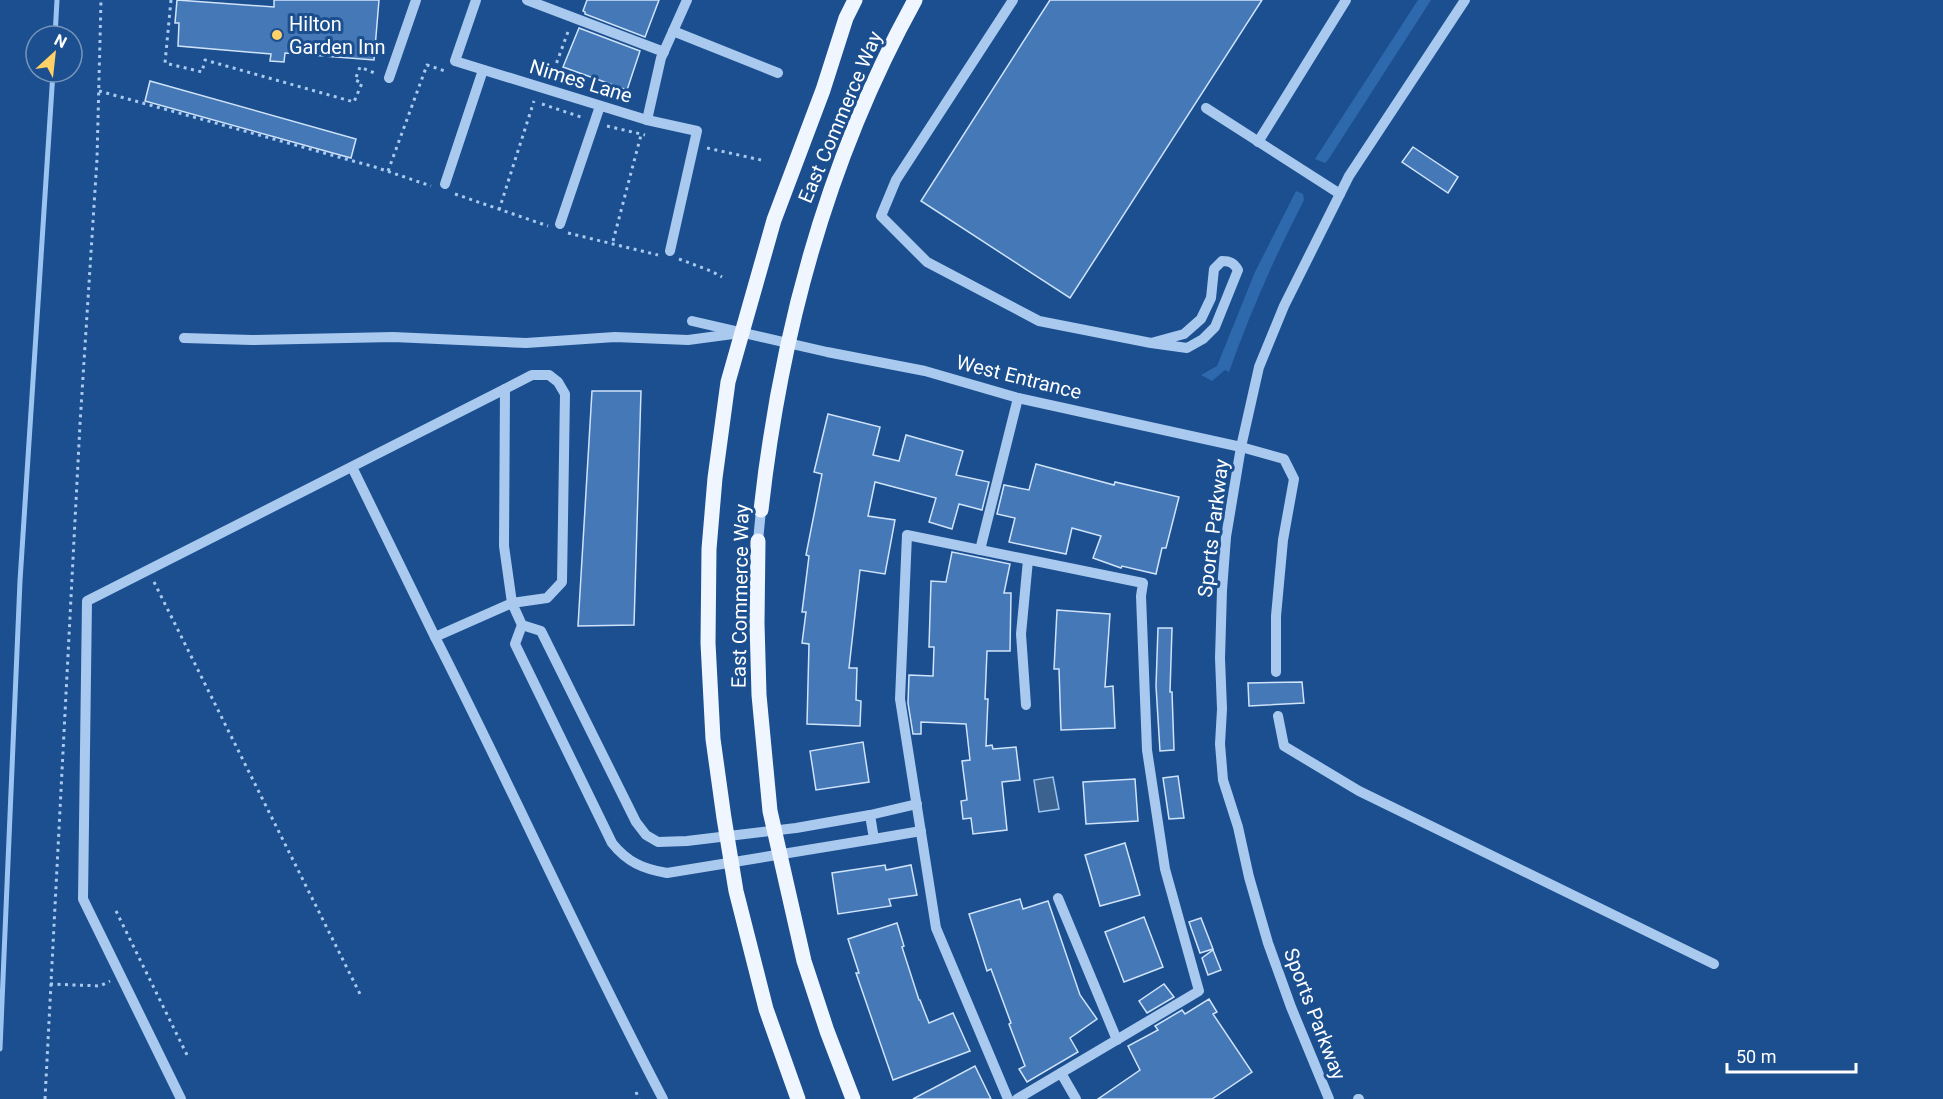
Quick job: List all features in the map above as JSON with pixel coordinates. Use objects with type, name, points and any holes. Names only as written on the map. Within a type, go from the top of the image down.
[{"type":"main road","name":"East Commerce Way","points":[[798,1099],[766,1009],[736,891],[731,861],[713,739],[708,643],[709,549],[715,478],[728,382],[774,220],[823,90],[846,18],[855,0]]},
{"type":"main road","name":"East Commerce Way","points":[[761,510],[776,395],[806,267],[825,202],[880,67],[915,0]]},
{"type":"main road","name":"East Commerce Way","points":[[758,541],[759,695],[770,811],[804,961],[853,1099]]},
{"type":"street","points":[[383,76],[416,0]]},
{"type":"street","name":"Nimes Lane","points":[[477,0],[455,61],[647,120],[697,131],[694,145]]},
{"type":"street","points":[[527,0],[664,52]]},
{"type":"street","points":[[647,120],[664,52],[687,0]]},
{"type":"street","points":[[1013,0],[896,180],[881,216],[927,262],[1039,321],[1151,343],[1188,348],[1209,333],[1215,327],[1238,270],[1234,264],[1222,261],[1214,269],[1211,298],[1201,319],[1184,334],[1151,343]]},
{"type":"street","points":[[1258,142],[1346,0]]},
{"type":"street","name":"Sports Parkway","points":[[1329,1099],[1291,1007],[1268,943],[1249,877],[1238,827],[1223,780],[1220,744],[1222,709],[1220,658],[1226,537],[1241,447],[1259,368],[1284,306],[1349,176],[1465,0]]},
{"type":"street","points":[[673,31],[778,73]]},
{"type":"street","points":[[445,184],[483,70]]},
{"type":"street","points":[[558,226],[600,106]]},
{"type":"street","points":[[1206,108],[1340,194]]},
{"type":"street","points":[[670,255],[694,145]]},
{"type":"street","name":"West Entrance","points":[[692,321],[925,371],[1018,398],[1241,447],[1284,459],[1294,479],[1283,540],[1276,616],[1276,672]]},
{"type":"street","points":[[184,338],[252,340],[393,337],[526,343],[615,337],[688,340],[742,333]]},
{"type":"street","points":[[181,1099],[83,899],[87,601],[532,375],[549,375],[558,382],[565,394],[562,582],[547,598],[512,603],[435,637]]},
{"type":"street","points":[[505,390],[504,546],[512,603],[522,625],[515,644],[594,809],[612,843],[622,855],[649,870],[667,873],[921,831]]},
{"type":"street","points":[[980,550],[1018,398]]},
{"type":"street","points":[[352,467],[663,1099]]},
{"type":"street","name":"East Commerce Way","points":[[758,541],[761,510]]},
{"type":"street","points":[[1008,1099],[936,928],[900,699],[907,535],[1143,584],[1141,596],[1147,750],[1165,869],[1199,992],[1017,1099]]},
{"type":"street","points":[[1026,705],[1021,634],[1028,560]]},
{"type":"street","points":[[522,625],[542,631],[636,822],[646,835],[658,842],[774,831],[870,815],[917,804]]},
{"type":"street","points":[[1278,716],[1284,746],[1359,791],[1714,964]]},
{"type":"street","points":[[870,815],[874,839]]},
{"type":"street","points":[[1058,898],[1117,1040]]},
{"type":"street","points":[[1061,1073],[1076,1099]]},
{"type":"path","points":[[45,1099],[79,436],[97,159],[101,0]]},
{"type":"path","points":[[171,0],[165,63],[202,72],[205,60],[354,102],[362,83],[355,80],[360,67],[383,76]]},
{"type":"path","points":[[554,69],[574,17]]},
{"type":"path","points":[[388,171],[427,65],[448,72]]},
{"type":"path","points":[[99,91],[388,171],[433,186]]},
{"type":"path","points":[[499,210],[534,101],[595,122],[651,136]]},
{"type":"path","points":[[613,241],[641,135]]},
{"type":"path","points":[[694,145],[761,160]]},
{"type":"path","points":[[455,194],[499,210],[558,226]]},
{"type":"path","points":[[567,233],[670,255],[722,277]]},
{"type":"path","points":[[154,582],[361,996]]},
{"type":"path","points":[[116,912],[189,1059]]},
{"type":"path","points":[[50,984],[100,986],[117,978]]},
{"type":"path","points":[[636,1092],[639,1099]]},
{"type":"shaded area","points":[[1418,0],[1431,0],[1328,160],[1325,163],[1315,159]]},
{"type":"shaded area","points":[[1296,191],[1303,194],[1304,200],[1264,285],[1229,372],[1225,370],[1212,381],[1201,375],[1217,366],[1255,272]]},
{"type":"shaded area","points":[[1053,777],[1059,809],[1039,812],[1034,780]]},
{"type":"building","name":"Hilton Garden Inn","points":[[177,0],[274,7],[274,0],[379,0],[374,60],[285,53],[284,62],[270,61],[271,54],[178,46],[179,23],[175,23]]},
{"type":"building","points":[[587,0],[659,0],[645,37],[585,14],[583,11]]},
{"type":"building","points":[[1050,0],[1262,0],[1070,298],[921,201]]},
{"type":"building","points":[[579,28],[640,51],[627,90],[563,67]]},
{"type":"building","points":[[150,81],[356,139],[351,158],[145,101]]},
{"type":"building","points":[[1413,147],[1458,177],[1448,193],[1402,162]]},
{"type":"building","points":[[592,391],[641,391],[634,625],[578,626]]},
{"type":"building","points":[[828,414],[880,427],[873,455],[899,461],[906,435],[963,451],[956,475],[989,482],[982,510],[959,504],[952,529],[929,522],[936,498],[875,482],[868,516],[895,520],[885,574],[860,570],[849,668],[857,668],[856,700],[861,701],[860,726],[807,724],[809,644],[802,643],[806,612],[802,612],[809,556],[806,555],[822,474],[814,472]]},
{"type":"building","points":[[1036,464],[1114,485],[1115,482],[1179,497],[1166,548],[1162,548],[1156,574],[1122,566],[1121,568],[1093,558],[1101,536],[1072,528],[1066,554],[1009,542],[1015,518],[997,514],[1004,485],[1029,490]]},
{"type":"building","points":[[952,552],[1010,564],[1004,593],[1011,593],[1010,651],[987,651],[985,699],[988,699],[986,746],[992,745],[993,749],[1016,747],[1020,780],[1002,782],[1007,830],[973,834],[971,818],[963,819],[961,801],[967,800],[962,761],[970,760],[966,724],[921,722],[921,734],[913,734],[908,703],[909,675],[933,676],[934,647],[929,647],[931,581],[946,582]]},
{"type":"building","points":[[1057,610],[1110,614],[1105,687],[1113,686],[1115,728],[1061,730],[1059,669],[1054,669]]},
{"type":"building","points":[[1158,628],[1172,628],[1170,692],[1172,692],[1174,750],[1160,751],[1156,686]]},
{"type":"building","points":[[1302,682],[1304,703],[1249,706],[1248,683]]},
{"type":"building","points":[[863,742],[869,782],[816,790],[810,751]]},
{"type":"building","points":[[1178,776],[1184,818],[1169,819],[1163,778]]},
{"type":"building","points":[[1135,779],[1138,821],[1086,824],[1083,782]]},
{"type":"building","points":[[1125,843],[1140,895],[1100,906],[1085,855]]},
{"type":"building","points":[[885,865],[886,870],[911,865],[917,895],[889,899],[891,906],[838,914],[832,873]]},
{"type":"building","points":[[1020,899],[1023,909],[1048,901],[1080,995],[1097,1019],[1070,1038],[1078,1052],[1027,1082],[1019,1069],[1025,1066],[1009,1024],[1011,1023],[991,969],[987,971],[969,914]]},
{"type":"building","points":[[1144,917],[1163,967],[1124,982],[1105,932]]},
{"type":"building","points":[[1201,918],[1213,949],[1200,953],[1189,922]]},
{"type":"building","points":[[897,923],[904,946],[902,947],[929,1023],[953,1013],[970,1051],[893,1080],[856,973],[859,973],[848,939]]},
{"type":"building","points":[[1213,950],[1221,970],[1208,975],[1202,958]]},
{"type":"building","points":[[1164,984],[1174,997],[1147,1013],[1139,1001]]},
{"type":"building","points":[[1209,999],[1217,1012],[1213,1014],[1252,1072],[1212,1099],[1098,1099],[1140,1070],[1128,1046],[1158,1030],[1155,1026],[1182,1010],[1185,1014]]},
{"type":"building","points":[[975,1066],[991,1099],[913,1099]]},
{"type":"waterway","points":[[56,24],[57,0]]},
{"type":"waterway","points":[[0,1049],[20,581],[52,84]]},
{"type":"place","name":"Hilton Garden Inn","points":[[277,35]]}]
